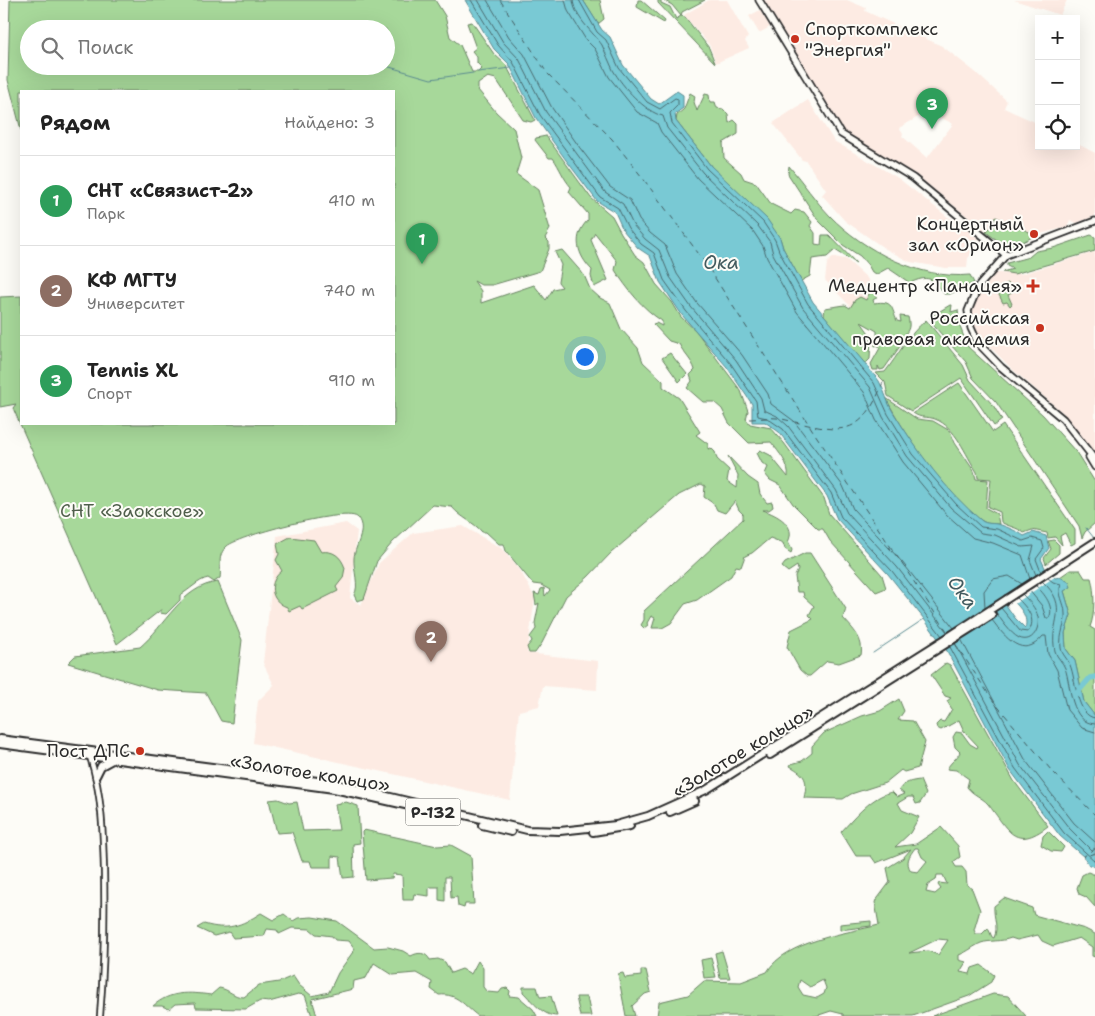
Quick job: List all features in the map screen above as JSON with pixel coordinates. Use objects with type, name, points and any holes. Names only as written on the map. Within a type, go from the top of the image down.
[{"type":"highway","name":"Р-132","points":[[874,686],[1094,545]]},
{"type":"highway","name":"«Золотое кольцо»","points":[[0,739],[89,754],[113,760],[334,788],[518,833],[535,835],[584,833],[630,826],[687,806],[874,686]]},
{"type":"highway","name":"«Золотое кольцо»","points":[[0,744],[334,783],[484,821],[527,830],[560,831],[616,825],[648,816],[706,790],[874,686]]},
{"type":"highway","points":[[96,776],[101,766],[113,760]]},
{"type":"main road","points":[[759,0],[841,134],[913,178],[1006,255]]},
{"type":"main road","points":[[1095,221],[1006,255],[974,293],[968,311],[970,328],[978,343],[1001,367],[1063,419],[1095,460]]},
{"type":"main road","points":[[1078,438],[1095,467]]},
{"type":"street","points":[[89,754],[96,776],[101,805],[105,922],[100,1016]]},
{"type":"shaded area","points":[[709,0],[727,0],[748,37],[745,41],[749,48],[716,63],[710,46],[684,15]]},
{"type":"shaded area","points":[[762,0],[847,0],[866,8],[865,11],[942,46],[974,71],[1007,101],[1004,108],[1035,122],[1035,150],[1080,150],[1080,145],[1095,153],[1095,216],[1077,223],[1070,220],[1067,227],[1036,235],[996,217],[994,224],[986,232],[915,174],[913,175],[845,136]],"holes":[[[929,111],[953,124],[927,158],[902,136],[903,134],[899,128]]]},
{"type":"shaded area","points":[[1014,0],[1067,0],[1060,15]]},
{"type":"shaded area","points":[[760,10],[770,27],[759,33],[749,16]]},
{"type":"shaded area","points":[[808,100],[834,141],[898,178],[949,218],[955,219],[982,242],[968,258],[967,268],[946,268],[910,262],[884,248],[845,221],[822,195],[826,190],[806,161],[802,160],[773,123]]},
{"type":"shaded area","points":[[1095,252],[1095,455],[1063,413],[1013,370],[979,336],[975,328],[972,310],[980,291],[996,273],[1021,274]]},
{"type":"shaded area","points":[[833,257],[846,259],[867,278],[872,288],[870,300],[855,307],[850,306],[825,280],[827,263]]},
{"type":"shaded area","points":[[346,523],[357,531],[350,598],[361,605],[379,563],[413,533],[463,526],[501,548],[520,570],[535,598],[527,653],[598,661],[597,690],[543,686],[539,706],[519,711],[510,800],[253,743],[258,701],[274,685],[263,663],[277,536]]},
{"type":"green space","name":"СНТ «Заокское»","points":[[10,0],[435,0],[445,16],[450,37],[460,45],[472,72],[478,72],[482,68],[477,63],[477,57],[472,51],[476,48],[467,23],[472,22],[494,54],[506,65],[535,120],[531,122],[523,120],[496,79],[488,77],[478,84],[478,90],[496,112],[514,129],[521,158],[516,174],[538,190],[550,229],[545,238],[549,242],[549,249],[540,271],[492,285],[481,285],[474,281],[481,291],[481,303],[534,285],[546,300],[553,289],[562,287],[558,282],[561,265],[555,252],[562,250],[584,275],[590,289],[600,298],[610,303],[621,329],[638,348],[643,362],[663,381],[663,387],[679,398],[700,432],[696,435],[708,444],[708,449],[711,448],[715,452],[717,459],[729,470],[727,481],[737,488],[738,475],[728,456],[748,477],[758,484],[760,494],[767,503],[772,502],[773,507],[769,510],[763,510],[779,518],[788,526],[790,536],[788,542],[792,550],[791,553],[785,549],[783,543],[770,538],[752,553],[745,556],[741,567],[736,566],[731,576],[697,600],[685,604],[671,623],[662,628],[652,628],[655,618],[651,616],[647,623],[648,625],[644,628],[641,625],[644,620],[644,611],[743,519],[743,514],[735,501],[725,513],[717,510],[714,504],[704,497],[705,486],[701,484],[679,495],[611,553],[566,596],[542,643],[535,653],[529,653],[527,647],[532,641],[530,637],[536,629],[535,623],[539,603],[536,605],[534,593],[539,595],[541,589],[544,588],[545,596],[550,590],[541,585],[533,584],[506,551],[504,544],[499,544],[486,532],[482,532],[452,507],[433,505],[393,542],[377,561],[364,599],[357,601],[354,595],[356,583],[354,558],[361,533],[360,523],[358,518],[351,515],[336,516],[294,523],[272,529],[227,546],[220,557],[220,578],[214,582],[208,578],[197,583],[180,595],[180,600],[166,614],[160,613],[162,609],[117,644],[20,425],[395,425],[395,90],[20,90],[20,126],[8,80]]},
{"type":"green space","points":[[583,0],[600,0],[604,19],[598,24]]},
{"type":"green space","points":[[638,0],[641,0],[665,21],[664,23],[637,7]]},
{"type":"green space","points":[[658,0],[661,0],[661,3],[670,7],[676,19],[681,16],[685,17],[709,48],[715,63],[658,3]]},
{"type":"green space","points":[[663,0],[705,0],[682,12],[681,16],[672,5]]},
{"type":"green space","points":[[690,93],[695,96],[694,102],[697,111],[705,94],[709,95],[710,102],[715,102],[717,108],[723,109],[728,114],[729,123],[734,120],[738,124],[738,134],[723,143],[724,158],[741,173],[744,179],[756,183],[771,204],[791,214],[795,210],[804,212],[812,222],[810,226],[815,233],[815,244],[821,245],[822,235],[829,235],[856,263],[835,250],[827,257],[812,259],[810,276],[801,281],[783,248],[780,238],[711,166],[676,121],[677,115],[684,109]]},
{"type":"green space","points":[[546,136],[591,198],[612,216],[635,255],[644,262],[656,284],[672,302],[681,317],[696,331],[741,391],[748,411],[746,419],[750,424],[771,428],[784,443],[824,498],[829,514],[882,575],[886,588],[876,592],[830,541],[823,529],[818,529],[793,504],[780,485],[770,480],[765,474],[768,467],[762,463],[757,453],[760,450],[770,455],[788,477],[786,463],[771,442],[749,443],[729,423],[722,409],[714,402],[703,402],[687,388],[692,381],[690,375],[695,370],[692,363],[679,344],[669,341],[653,324],[656,323],[662,326],[662,321],[642,305],[625,284],[615,270],[617,261],[595,233],[591,240],[608,280],[594,287],[591,276],[592,270],[583,258],[578,245],[580,232],[588,220],[588,214],[569,192],[571,187],[553,158],[549,158],[535,140],[536,138]]},
{"type":"green space","points":[[789,166],[819,204],[843,229],[876,251],[894,260],[932,273],[970,275],[974,283],[950,294],[944,294],[937,284],[930,279],[921,279],[910,283],[888,268],[877,274],[872,272],[860,256],[843,245],[818,220],[788,174]]},
{"type":"green space","points":[[996,217],[1036,235],[1015,244],[1005,244],[986,232],[994,224]]},
{"type":"green space","points":[[1091,235],[1095,237],[1095,251],[1014,274],[1002,272],[1013,269],[1007,266],[1007,263],[1029,257],[1036,251],[1053,248]]},
{"type":"green space","points":[[1008,283],[1012,293],[1008,295],[1012,304],[1010,306],[1007,302],[1003,303],[996,289]]},
{"type":"green space","points":[[877,291],[876,298],[873,300],[874,303],[888,304],[891,306],[897,321],[901,322],[900,316],[908,317],[909,325],[907,332],[903,336],[903,342],[884,369],[880,370],[878,366],[878,370],[873,370],[871,364],[880,348],[878,345],[875,346],[874,339],[877,337],[877,331],[861,322],[871,336],[870,359],[866,363],[861,362],[824,315],[825,308],[845,305],[850,308],[855,300],[860,297],[866,300],[870,292]]},
{"type":"green space","points":[[20,296],[20,424],[13,408],[16,404],[0,407],[0,297]]},
{"type":"green space","points":[[952,305],[951,312],[958,310],[960,327],[968,347],[1043,415],[1076,452],[1095,482],[1095,523],[1085,532],[1082,538],[1079,526],[996,402],[973,378],[966,362],[935,327],[930,317]]},
{"type":"green space","points":[[926,320],[963,365],[970,380],[993,405],[1002,420],[994,426],[961,378],[911,411],[888,396],[885,382],[876,373],[885,372],[909,338]]},
{"type":"green space","points":[[670,353],[687,374],[679,382],[662,358]]},
{"type":"green space","points":[[959,383],[993,432],[1003,425],[1075,530],[1075,543],[1071,545],[1065,533],[1060,536],[1062,545],[1055,537],[1048,538],[1047,533],[1032,530],[1024,533],[1001,522],[1000,512],[988,507],[991,479],[978,478],[977,472],[964,449],[949,428],[935,419],[913,413]]},
{"type":"green space","points":[[886,398],[917,419],[933,421],[950,431],[955,443],[974,471],[976,479],[988,480],[986,508],[997,514],[999,524],[984,522],[971,513],[957,499],[929,466]]},
{"type":"green space","points":[[290,537],[314,540],[321,552],[329,552],[336,555],[345,568],[343,578],[336,587],[338,591],[302,609],[300,606],[289,611],[287,607],[277,600],[272,590],[274,580],[282,571],[276,560],[279,554],[277,544]]},
{"type":"green space","points":[[1054,540],[1059,545],[1059,553],[1046,564],[1044,558],[1051,549],[1048,541]]},
{"type":"green space","points":[[805,553],[810,553],[846,609],[843,618],[857,635],[861,644],[861,655],[839,663],[827,661],[810,676],[807,676],[800,670],[787,647],[791,630],[813,619],[809,615],[814,606],[804,597],[803,592],[797,592],[795,576],[798,570],[797,566],[788,572],[782,567],[785,563]]},
{"type":"green space","points":[[1070,570],[1080,570],[1085,578],[1091,578],[1092,583],[1094,610],[1090,627],[1095,630],[1095,716],[1084,702],[1075,661],[1066,649],[1065,633],[1071,615],[1060,577]]},
{"type":"green space","points":[[218,582],[242,640],[232,723],[221,721],[206,693],[158,690],[68,663],[75,656],[140,647],[184,599],[205,585]]},
{"type":"green space","points":[[946,663],[950,665],[1014,781],[1048,826],[1036,834],[1019,837],[1013,834],[988,804],[967,787],[969,779],[956,770],[947,769],[960,752],[955,747],[953,737],[956,732],[962,733],[970,744],[977,748],[978,746],[964,731],[959,720],[941,730],[937,728],[936,725],[940,721],[944,722],[952,709],[947,701],[951,698],[945,696],[931,675]]},
{"type":"green space","points":[[899,699],[904,711],[898,720],[913,721],[925,742],[918,768],[904,772],[901,770],[885,783],[851,794],[843,799],[804,798],[806,782],[803,775],[790,766],[791,764],[802,761],[812,753],[812,746],[824,733],[862,716],[880,711]]},
{"type":"green space","points":[[920,780],[926,794],[920,803],[916,804],[913,797],[908,797],[898,803],[902,810],[919,817],[910,833],[895,847],[916,844],[941,827],[958,846],[960,857],[953,862],[956,867],[962,867],[966,872],[967,885],[972,889],[980,910],[974,930],[976,934],[982,934],[988,928],[994,938],[996,930],[994,906],[1004,898],[1032,908],[1034,915],[1085,929],[1095,934],[1095,957],[1092,956],[1092,947],[1079,938],[1053,946],[1042,941],[1038,935],[1017,940],[1011,938],[981,943],[959,955],[959,960],[966,962],[960,972],[970,974],[972,968],[981,965],[994,975],[991,982],[969,996],[913,1016],[843,1016],[843,1014],[831,1011],[816,1016],[657,1016],[659,1002],[688,995],[704,981],[741,982],[767,972],[776,961],[802,946],[834,935],[879,925],[875,902],[890,882],[887,868],[903,858],[911,849],[876,863],[871,856],[856,856],[841,832],[871,802],[892,792],[897,797],[904,794],[899,790],[903,785]],"holes":[[[915,848],[918,848],[922,857],[927,861],[918,872],[911,871],[908,865]],[[937,875],[943,875],[947,884],[939,883],[938,885],[941,889],[935,894],[926,892],[928,885],[936,880]],[[938,939],[948,940],[938,955],[928,951],[909,953]],[[800,980],[810,987],[823,980],[826,988],[824,994],[817,998],[803,995],[798,987]]]},
{"type":"green space","points":[[278,799],[289,803],[297,802],[303,831],[339,830],[335,804],[346,802],[358,806],[360,843],[353,844],[354,877],[343,878],[340,857],[332,856],[332,867],[312,867],[310,861],[302,861],[292,832],[277,833],[269,800]]},
{"type":"green space","points":[[364,830],[437,846],[451,845],[471,856],[474,904],[465,904],[464,908],[458,906],[457,897],[451,898],[450,877],[445,877],[445,901],[439,900],[439,887],[429,887],[429,896],[414,894],[413,900],[403,900],[402,875],[393,874],[392,878],[366,880],[362,832]]},
{"type":"green space","points":[[1048,831],[1064,847],[1061,852],[1051,851],[1041,845],[1043,836]]},
{"type":"green space","points":[[1088,872],[1095,875],[1095,907],[1086,897],[1079,894],[1077,888],[1082,875]]},
{"type":"green space","points":[[261,913],[273,920],[284,914],[293,921],[298,918],[312,917],[337,921],[374,948],[388,947],[403,951],[411,956],[419,953],[424,954],[430,960],[438,959],[445,962],[451,973],[462,969],[471,974],[478,961],[483,968],[483,987],[487,992],[499,993],[502,989],[507,988],[510,991],[509,996],[519,997],[533,1009],[537,1016],[478,1016],[456,998],[439,995],[431,989],[432,982],[416,973],[393,975],[374,963],[366,978],[354,981],[353,989],[312,999],[317,1016],[312,1016],[305,995],[298,994],[269,1002],[260,1001],[246,1009],[196,1008],[195,1003],[175,1004],[169,1009],[162,1006],[153,1006],[173,995],[195,993],[211,995],[219,988],[244,997],[259,985],[279,982],[293,976],[299,985],[312,996],[329,992],[338,973],[355,949],[349,941],[335,940],[332,936],[316,934],[310,929],[292,928],[279,934],[277,930],[267,929],[264,936],[233,938],[229,932],[214,936],[197,928],[204,924],[220,927],[234,926]]},
{"type":"green space","points":[[871,921],[871,926],[840,930],[840,924]]},
{"type":"green space","points":[[722,951],[730,978],[720,978],[715,953]]},
{"type":"green space","points":[[711,958],[716,977],[704,978],[701,960]]},
{"type":"green space","points":[[641,970],[646,970],[651,992],[645,994],[632,1006],[635,1016],[626,1016],[618,974],[623,973],[625,978],[641,976]]},
{"type":"green space","points":[[523,987],[537,987],[540,997],[551,996],[557,1016],[547,1014],[538,1008],[523,992]]},
{"type":"green space","points":[[993,994],[1008,996],[1026,1016],[932,1016]]},
{"type":"green space","points":[[576,997],[587,997],[591,1016],[580,1016]]},
{"type":"water","name":"Ока","points":[[465,0],[583,0],[602,30],[610,37],[623,65],[651,99],[659,104],[677,91],[683,95],[683,108],[675,114],[676,121],[711,166],[767,219],[780,238],[783,248],[813,302],[878,379],[891,408],[903,427],[923,456],[956,497],[984,522],[1003,526],[1024,536],[1033,532],[1046,536],[1049,548],[1041,559],[1046,570],[1055,578],[1060,577],[1069,582],[1071,587],[1064,591],[1071,615],[1065,633],[1066,649],[1075,661],[1084,702],[1095,716],[1095,866],[1089,865],[1084,857],[1060,836],[1010,770],[947,651],[924,619],[888,574],[837,519],[827,496],[779,432],[765,422],[752,422],[752,404],[727,367],[682,315],[660,282],[650,256],[638,248],[623,230],[615,212],[597,201],[566,160],[536,118],[509,64],[494,49]],"holes":[[[1005,594],[1024,614],[1025,628],[1015,618],[1001,598]]]},
{"type":"pier","points":[[1048,569],[1056,575],[1059,574],[1013,605],[1008,600]]},
{"type":"waterway","points":[[478,72],[511,68]]},
{"type":"waterway","points":[[395,69],[431,79],[473,73]]},
{"type":"waterway","points":[[1086,528],[1094,538]]},
{"type":"waterway","points":[[873,653],[924,619]]},
{"type":"waterway","points":[[1077,693],[1090,678],[1095,677]]},
{"type":"ferry route","points":[[500,0],[547,73],[612,139],[704,261],[815,434],[949,634]]},
{"type":"ferry route","points":[[750,419],[777,418],[828,429],[853,425],[864,417],[874,403],[883,382]]},
{"type":"ferry route","points":[[954,642],[994,702],[1051,770],[1095,815]]},
{"type":"ferry route","points":[[1095,848],[1083,857],[1095,853]]},
{"type":"place","name":"Спорткомплекс \"Энергия\"","points":[[795,39]]},
{"type":"place","name":"Tennis XL","points":[[932,129]]},
{"type":"place","name":"Концертный зал «Орион»","points":[[1034,234]]},
{"type":"place","name":"СНТ «Связист-2»","points":[[422,264]]},
{"type":"place","name":"Медцентр «Панацея»","points":[[1033,286]]},
{"type":"place","name":"Российская правовая академия","points":[[1040,328]]},
{"type":"place","name":"КФ МГТУ","points":[[431,662]]},
{"type":"place","name":"Пост ДПС","points":[[140,751]]}]
